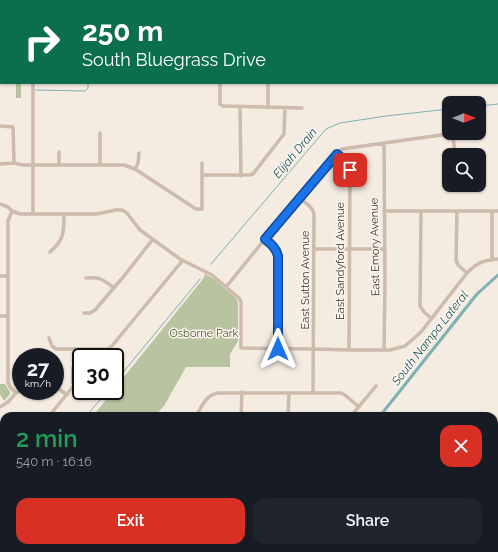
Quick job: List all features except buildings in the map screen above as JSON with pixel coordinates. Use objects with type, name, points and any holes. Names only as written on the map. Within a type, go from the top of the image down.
[{"type":"main road","points":[[76,0],[236,0]]},
{"type":"street","points":[[33,84],[33,214]]},
{"type":"street","points":[[220,84],[220,104],[223,106],[302,108]]},
{"type":"street","points":[[268,84],[268,108]]},
{"type":"street","points":[[240,107],[241,176]]},
{"type":"street","points":[[202,175],[249,176],[253,174],[284,134],[285,108]]},
{"type":"street","points":[[0,126],[13,126],[14,163]]},
{"type":"street","points":[[100,134],[100,165]]},
{"type":"street","points":[[226,287],[299,198],[342,149],[441,135],[452,138],[454,148]]},
{"type":"street","name":"East Emory Avenue","points":[[384,143],[384,350]]},
{"type":"street","points":[[59,152],[59,164]]},
{"type":"street","points":[[135,169],[140,154]]},
{"type":"street","name":"East Sandyford Avenue","points":[[337,154],[348,164],[350,170],[349,350]]},
{"type":"street","points":[[0,164],[14,163],[23,165],[59,164],[124,166],[135,169],[196,209],[202,208],[202,163]]},
{"type":"street","name":"East Sutton Avenue","points":[[299,198],[308,204],[313,210],[314,214],[313,393]]},
{"type":"street","points":[[0,204],[20,214],[96,214],[122,210],[127,213],[140,230],[183,260],[212,276],[239,298],[241,302],[241,348],[390,350],[405,346],[421,332],[474,266],[498,259]]},
{"type":"street","points":[[12,211],[8,221],[8,382],[12,389]]},
{"type":"street","points":[[384,211],[498,211]]},
{"type":"street","points":[[421,211],[420,306],[431,318]]},
{"type":"street","points":[[457,211],[456,260],[458,265],[467,273]]},
{"type":"street","points":[[492,211],[492,260]]},
{"type":"street","points":[[50,252],[60,241],[64,233],[64,215]]},
{"type":"street","points":[[84,313],[90,313],[95,310],[153,239]]},
{"type":"street","points":[[265,239],[273,246],[278,256],[278,349]]},
{"type":"street","points":[[314,249],[385,249]]},
{"type":"street","points":[[108,348],[111,347],[183,260]]},
{"type":"street","points":[[0,276],[8,276]]},
{"type":"street","points":[[86,278],[102,279],[114,288]]},
{"type":"street","points":[[0,316],[8,316]]},
{"type":"street","points":[[49,338],[52,346],[56,349],[72,349]]},
{"type":"street","points":[[354,412],[376,386]]},
{"type":"street","points":[[52,412],[72,388]]},
{"type":"street","points":[[198,412],[208,396],[212,394],[242,392],[340,393],[345,395],[358,407]]},
{"type":"street","points":[[241,412],[242,392]]},
{"type":"street","points":[[288,412],[289,393]]},
{"type":"street","points":[[0,407],[12,398]]},
{"type":"green space","points":[[16,84],[21,84],[21,98],[16,98]]},
{"type":"green space","name":"Osborne Park","points":[[205,274],[214,279],[235,297],[238,304],[238,341],[230,354],[230,367],[186,367],[164,406],[158,412],[96,412],[106,400],[124,400],[124,377],[203,279]]},
{"type":"green space","points":[[71,367],[72,367],[72,383],[71,384]]},
{"type":"green space","points":[[0,384],[5,384],[10,392],[4,401],[0,394]]},
{"type":"waterway","points":[[36,90],[85,91],[88,88],[88,84]]},
{"type":"waterway","name":"Elijah Drain","points":[[486,105],[498,104]]},
{"type":"waterway","name":"Elijah Drain","points":[[211,264],[326,129],[340,123],[442,110]]},
{"type":"waterway","name":"South Nampa Lateral","points":[[383,412],[477,294],[498,275]]},
{"type":"waterway","name":"Elijah Drain","points":[[124,371],[200,279]]},
{"type":"waterway","name":"Elijah Drain","points":[[90,412],[100,400]]},
{"type":"route","points":[[278,349],[278,256],[273,246],[265,239],[337,154],[348,164],[350,170]]}]
